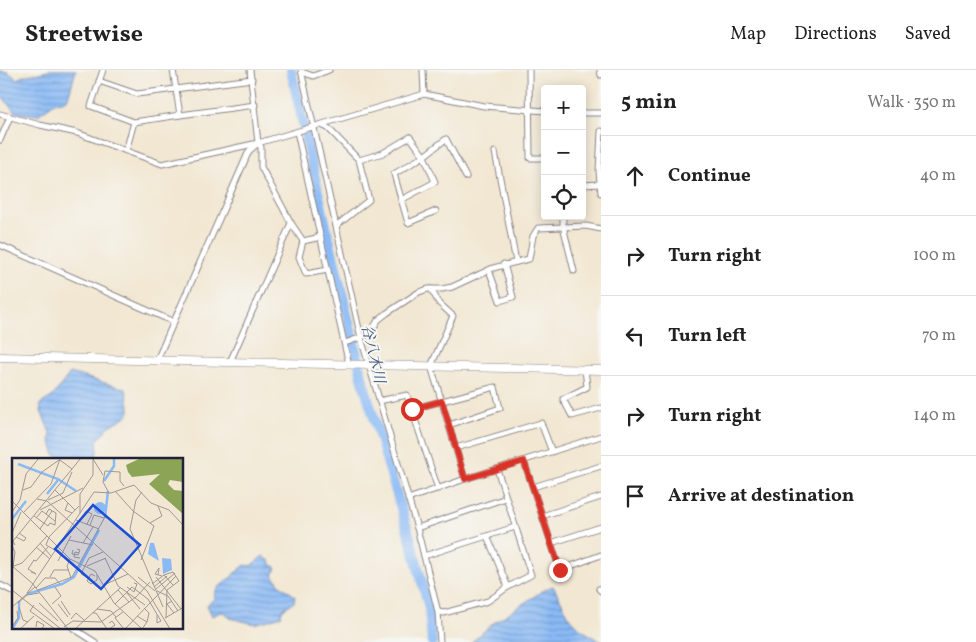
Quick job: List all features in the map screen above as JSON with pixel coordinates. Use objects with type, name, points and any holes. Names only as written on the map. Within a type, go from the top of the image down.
[{"type":"street","points":[[103,70],[91,106],[134,122],[255,106]]},
{"type":"street","points":[[173,70],[180,115]]},
{"type":"street","points":[[250,70],[258,143],[261,147],[261,167],[291,223],[303,241],[299,257],[306,274],[328,270]]},
{"type":"street","points":[[301,71],[313,76],[329,70]]},
{"type":"street","points":[[423,70],[424,94]]},
{"type":"street","points":[[529,70],[530,158],[541,158]]},
{"type":"street","points":[[600,70],[601,75]]},
{"type":"street","points":[[301,71],[361,338],[418,528],[438,612],[440,642]]},
{"type":"street","points":[[99,81],[137,94],[252,79]]},
{"type":"street","points":[[0,114],[77,132],[162,164],[258,143],[320,124],[377,110],[400,100],[424,94],[484,106],[541,111]]},
{"type":"street","points":[[586,113],[601,114]]},
{"type":"street","points":[[0,140],[10,117]]},
{"type":"street","points":[[126,151],[134,122]]},
{"type":"street","points":[[320,124],[328,128],[359,160],[369,200],[336,226]]},
{"type":"street","points":[[601,131],[601,193]]},
{"type":"street","points":[[297,132],[349,365]]},
{"type":"street","points":[[359,160],[384,153],[410,137],[424,156],[435,182],[401,200]]},
{"type":"street","points":[[436,211],[408,223],[394,174],[424,156],[446,139],[466,177]]},
{"type":"street","points":[[157,360],[249,151],[258,143]]},
{"type":"street","points":[[495,152],[516,262]]},
{"type":"street","points":[[586,185],[600,184]]},
{"type":"street","points":[[563,220],[574,271]]},
{"type":"street","points":[[230,362],[291,223]]},
{"type":"street","points":[[345,343],[370,334],[378,320],[420,292],[452,287],[504,264],[530,259],[533,236],[538,228],[586,226],[601,229]]},
{"type":"street","points":[[303,241],[320,237]]},
{"type":"street","points":[[0,245],[174,322]]},
{"type":"street","points":[[489,270],[500,301],[513,297],[504,264]]},
{"type":"street","points":[[431,289],[439,304],[453,316],[431,366],[465,479]]},
{"type":"street","points":[[0,357],[601,370]]},
{"type":"street","points":[[585,370],[586,387],[563,399],[572,416],[601,408]]},
{"type":"street","points":[[412,409],[495,387],[500,408],[449,425]]},
{"type":"street","points":[[379,401],[407,394],[438,489]]},
{"type":"street","points":[[456,448],[541,423],[552,452]]},
{"type":"street","points":[[408,499],[601,436]]},
{"type":"street","points":[[524,461],[560,570],[601,555]]},
{"type":"street","points":[[533,487],[601,466]]},
{"type":"street","points":[[438,612],[444,613],[488,601],[530,575],[497,469]]},
{"type":"street","points":[[542,516],[601,497]]},
{"type":"street","points":[[418,528],[506,498]]},
{"type":"street","points":[[424,556],[515,527]]},
{"type":"street","points":[[551,543],[601,527]]},
{"type":"street","points":[[487,536],[508,587]]},
{"type":"street","points":[[0,585],[12,591]]},
{"type":"street","points":[[76,630],[95,642]]},
{"type":"water","points":[[49,70],[76,70],[68,98],[64,101],[56,102],[38,115],[16,113],[0,94],[0,71],[8,72],[17,79]]},
{"type":"water","points":[[70,373],[126,389],[129,410],[126,416],[108,427],[97,441],[98,450],[95,458],[60,458],[55,456],[50,439],[51,435],[40,404],[52,397]]},
{"type":"water","points":[[263,556],[271,562],[271,566],[275,566],[273,575],[280,585],[295,596],[294,602],[283,609],[282,616],[255,624],[230,618],[226,613],[221,612],[212,616],[207,605],[213,600],[216,590],[245,565],[253,565]]},
{"type":"water","points":[[553,586],[570,618],[582,630],[601,642],[472,642],[492,624]]},
{"type":"waterway","name":"谷八木川","points":[[291,70],[364,385],[429,608],[432,642]]},
{"type":"route","points":[[412,409],[442,401],[465,479],[524,461],[560,570]]}]
